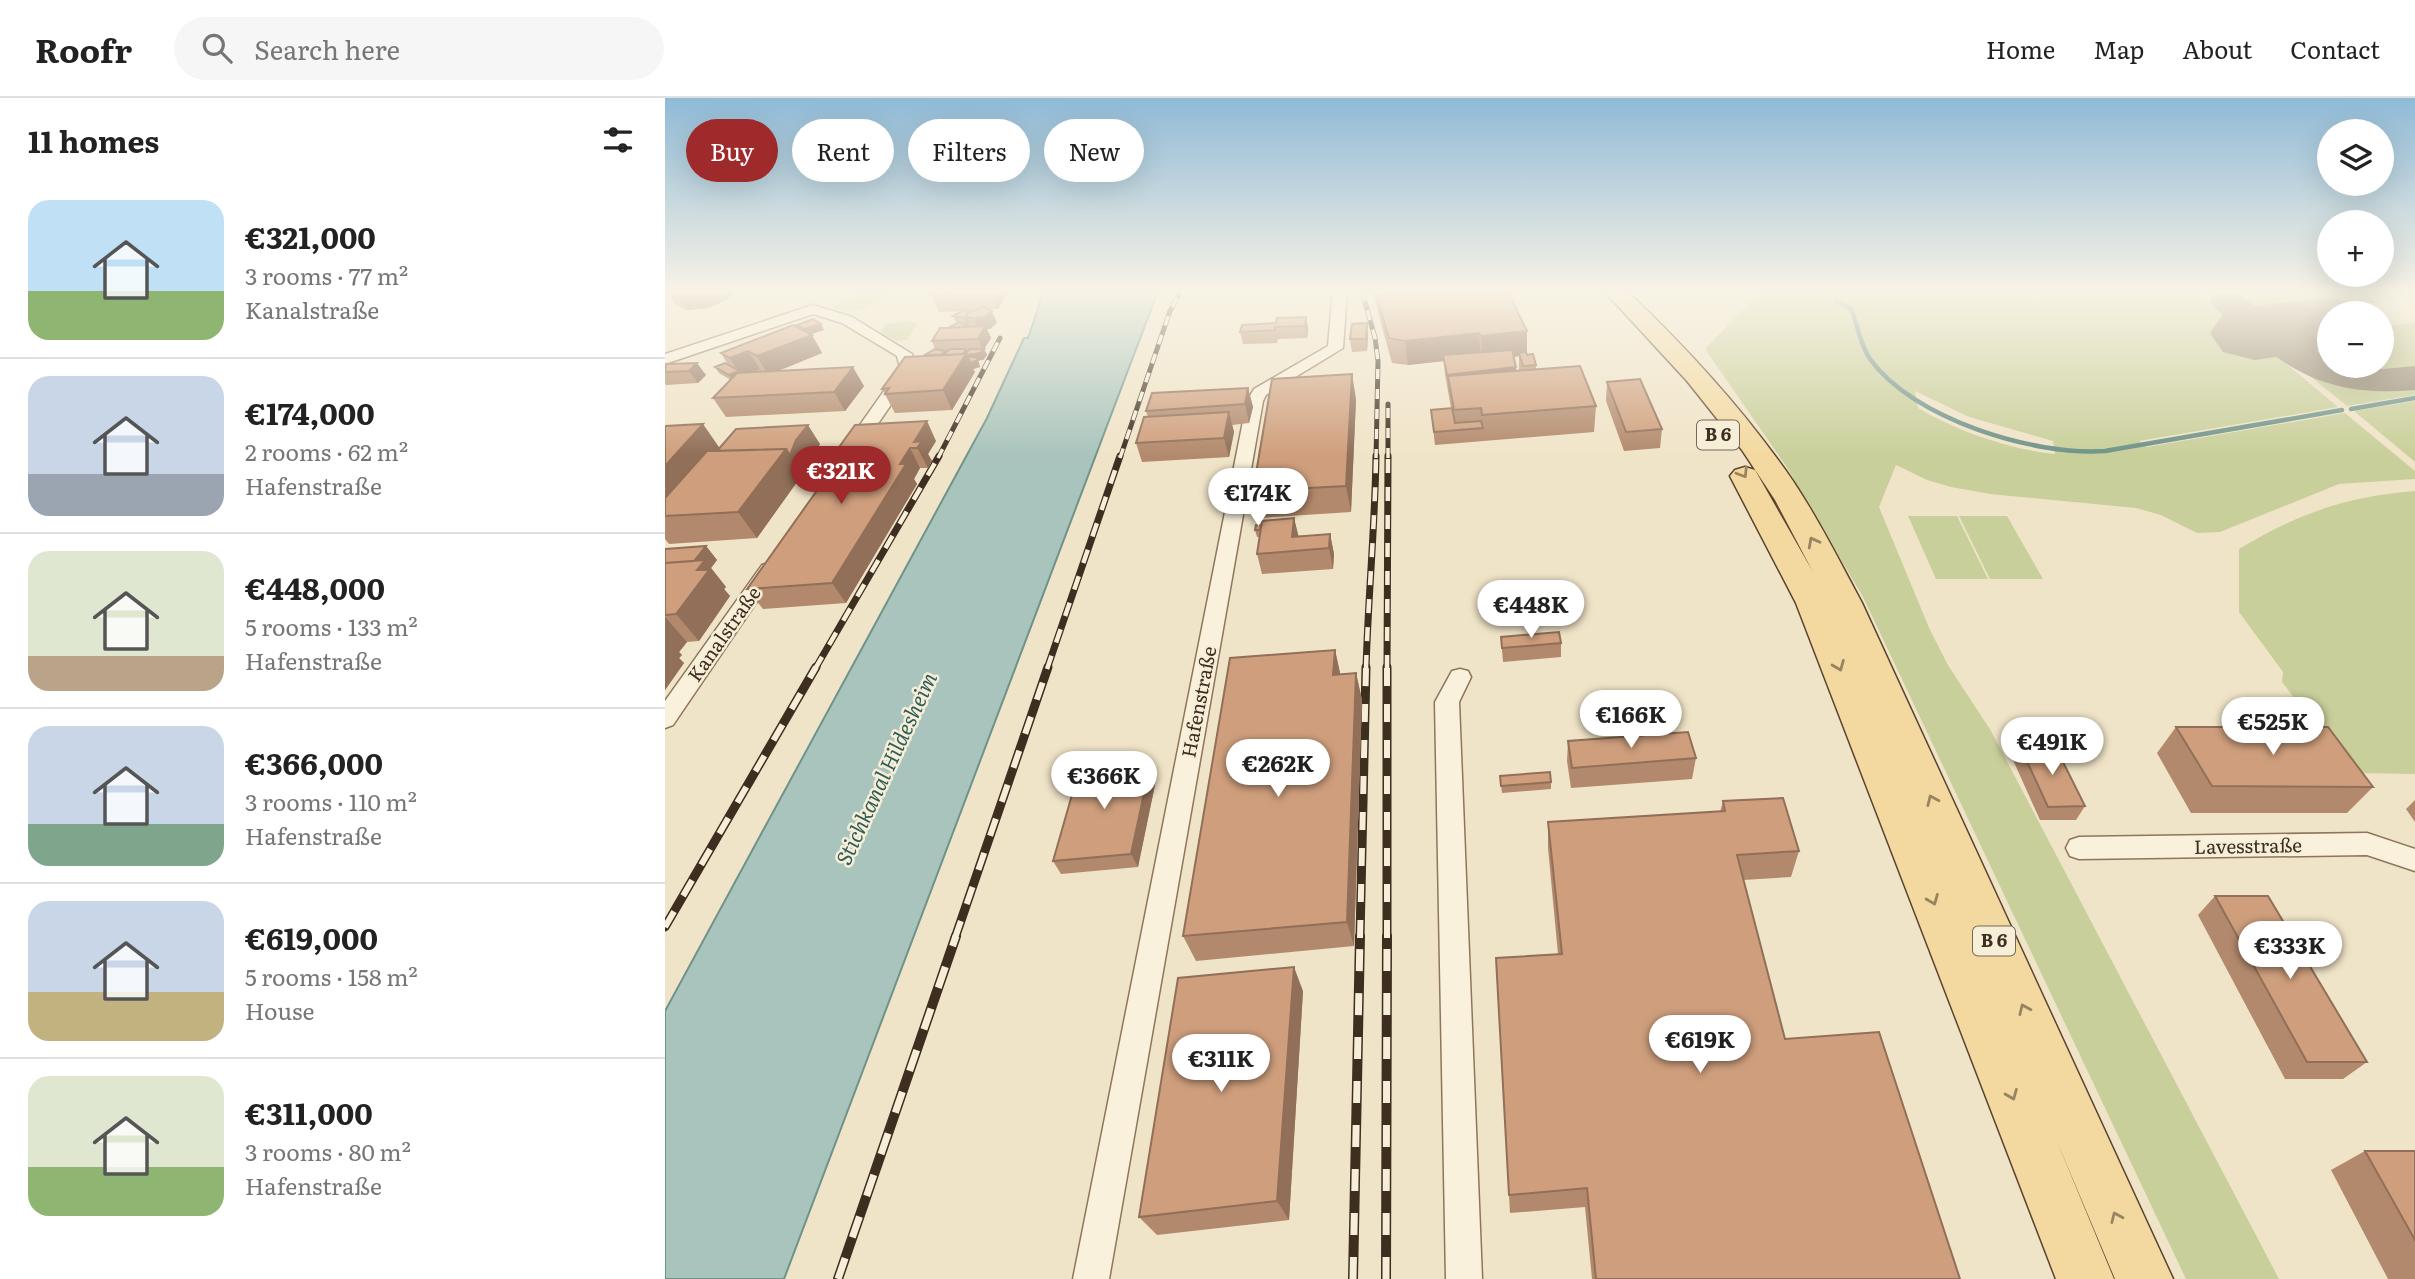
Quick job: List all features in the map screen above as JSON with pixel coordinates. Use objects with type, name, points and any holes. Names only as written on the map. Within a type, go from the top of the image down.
[{"type":"main road","name":"B 6","points":[[1645,346],[1698,407],[1743,472],[1813,603],[2085,1279]]},
{"type":"main road","name":"B 6","points":[[1670,346],[1722,404],[1770,469],[1845,603],[2144,1279]]},
{"type":"street","points":[[665,359],[703,346]]},
{"type":"street","points":[[838,470],[908,368],[904,354],[892,346]]},
{"type":"street","name":"Hafenstraße","points":[[1091,1279],[1255,401],[1260,392],[1335,346]]},
{"type":"street","name":"Kanalstraße","points":[[665,719],[777,557]]},
{"type":"street","points":[[1460,677],[1447,702],[1464,1279]]},
{"type":"street","name":"Lavesstraße","points":[[2079,848],[2367,844],[2415,860]]},
{"type":"green space","points":[[1708,346],[2265,346],[2338,407],[2139,441],[2147,447],[2345,413],[2415,471],[2415,479],[2339,484],[2220,532],[2197,533],[2161,515],[2136,508],[1990,494],[1951,487],[1927,480],[1896,465],[1879,507],[1930,630],[1948,665],[1991,731],[2279,1279],[2186,1279],[1863,597],[1786,466],[1705,349]],"holes":[[[1915,391],[1969,417],[2053,441],[2055,454],[1984,438],[1950,425],[1918,408]]]},
{"type":"green space","points":[[2296,346],[2317,346],[2317,365],[2307,359]]},
{"type":"green space","points":[[2394,346],[2415,346],[2415,371],[2394,374]]},
{"type":"green space","points":[[2300,368],[2317,374],[2317,378],[2356,385],[2415,385],[2415,395],[2347,406]]},
{"type":"green space","points":[[2415,401],[2415,462],[2354,411]]},
{"type":"green space","points":[[2415,491],[2415,774],[2352,773],[2282,682],[2283,672],[2239,612],[2239,549],[2281,526],[2323,509],[2367,497]]},
{"type":"green space","points":[[1908,516],[1957,516],[1988,579],[1936,579]]},
{"type":"green space","points":[[1959,516],[2007,516],[2043,579],[1990,579]]},
{"type":"water","name":"Stichkanal Hildesheim","points":[[1020,346],[1137,346],[784,1279],[665,1279],[665,1011],[987,418]]},
{"type":"building","points":[[739,346],[783,346],[757,356],[748,351],[730,358],[721,353]]},
{"type":"building","points":[[935,349],[946,351],[941,355],[925,355]]},
{"type":"building","points":[[950,349],[966,351],[962,354],[947,355],[945,353]]},
{"type":"building","points":[[970,349],[984,349],[980,353],[968,355],[966,352]]},
{"type":"building","points":[[1512,350],[1516,367],[1447,375],[1443,355]]},
{"type":"building","points":[[1526,352],[1527,355],[1533,354],[1536,365],[1523,366],[1519,353]]},
{"type":"building","points":[[966,354],[943,390],[885,394],[889,388],[882,389],[905,357]]},
{"type":"building","points":[[968,357],[976,357],[978,360],[970,363]]},
{"type":"building","points":[[697,363],[689,371],[665,372],[666,364]]},
{"type":"building","points":[[725,363],[739,371],[729,375],[715,367]]},
{"type":"building","points":[[1580,366],[1596,406],[1482,415],[1481,408],[1454,410],[1448,376]]},
{"type":"building","points":[[853,367],[834,392],[713,398],[737,373]]},
{"type":"building","points":[[1352,374],[1346,486],[1253,491],[1272,379]]},
{"type":"building","points":[[1640,379],[1662,429],[1626,432],[1607,382]]},
{"type":"building","points":[[1248,388],[1245,404],[1146,411],[1152,393]]},
{"type":"building","points":[[1452,408],[1455,423],[1481,421],[1483,428],[1434,432],[1431,410]]},
{"type":"building","points":[[1229,412],[1224,438],[1136,443],[1144,417]]},
{"type":"building","points":[[927,421],[914,442],[922,441],[917,448],[910,448],[900,464],[906,464],[832,583],[747,589],[828,475],[819,475],[855,425]]},
{"type":"building","points":[[703,424],[665,466],[665,426]]},
{"type":"building","points":[[808,425],[796,440],[790,455],[786,449],[717,451],[736,429]]},
{"type":"building","points":[[786,449],[738,512],[665,516],[665,498],[707,451]]},
{"type":"building","points":[[1294,518],[1292,537],[1330,534],[1329,548],[1257,554],[1262,521]]},
{"type":"building","points":[[706,546],[694,561],[665,563],[665,549]]},
{"type":"building","points":[[705,560],[697,570],[709,570],[676,614],[665,615],[665,563]]},
{"type":"building","points":[[1559,632],[1561,643],[1502,648],[1501,637]]},
{"type":"building","points":[[1335,650],[1333,675],[1356,673],[1347,922],[1183,936],[1230,658]]},
{"type":"building","points":[[2176,727],[2328,727],[2373,787],[2212,786]]},
{"type":"building","points":[[1688,732],[1696,758],[1572,768],[1568,741]]},
{"type":"building","points":[[2020,746],[2055,746],[2085,806],[2048,807]]},
{"type":"building","points":[[1151,761],[1131,854],[1053,861],[1080,767]]},
{"type":"building","points":[[1550,772],[1551,782],[1501,786],[1500,776]]},
{"type":"building","points":[[1783,798],[1799,851],[1737,855],[1785,1039],[1879,1032],[1960,1279],[1596,1279],[1587,1188],[1509,1195],[1496,958],[1562,954],[1548,822],[1725,811],[1723,801]]},
{"type":"building","points":[[2215,896],[2268,896],[2367,1062],[2307,1062]]},
{"type":"building","points":[[1294,967],[1277,1201],[1139,1217],[1178,978]]},
{"type":"building","points":[[2365,1151],[2415,1151],[2415,1240]]},
{"type":"waterway","points":[[1863,346],[1870,359],[1890,380],[1915,399],[1945,416],[2011,440],[2044,447],[2105,451],[2342,410]]},
{"type":"waterway","points":[[2351,409],[2415,398]]},
{"type":"taxiway","points":[[2282,346],[2311,364],[2356,379],[2383,381],[2415,378]]},
{"type":"railway","points":[[938,458],[996,346]]},
{"type":"railway","points":[[1120,458],[1158,346]]},
{"type":"railway","points":[[1376,346],[1376,458]]},
{"type":"railway","points":[[1388,404],[1388,456]]},
{"type":"railway","points":[[815,669],[939,456]]},
{"type":"railway","points":[[1047,669],[1120,456]]},
{"type":"railway","points":[[1366,669],[1376,456]]},
{"type":"railway","points":[[1387,669],[1388,456]]},
{"type":"railway","points":[[665,927],[816,667]]},
{"type":"railway","points":[[955,938],[1048,667]]},
{"type":"railway","points":[[1360,938],[1366,667]]},
{"type":"railway","points":[[1387,669],[1387,936]]},
{"type":"railway","points":[[838,1279],[956,936]]},
{"type":"railway","points":[[1353,1279],[1360,936]]},
{"type":"railway","points":[[1386,1279],[1387,936]]}]
